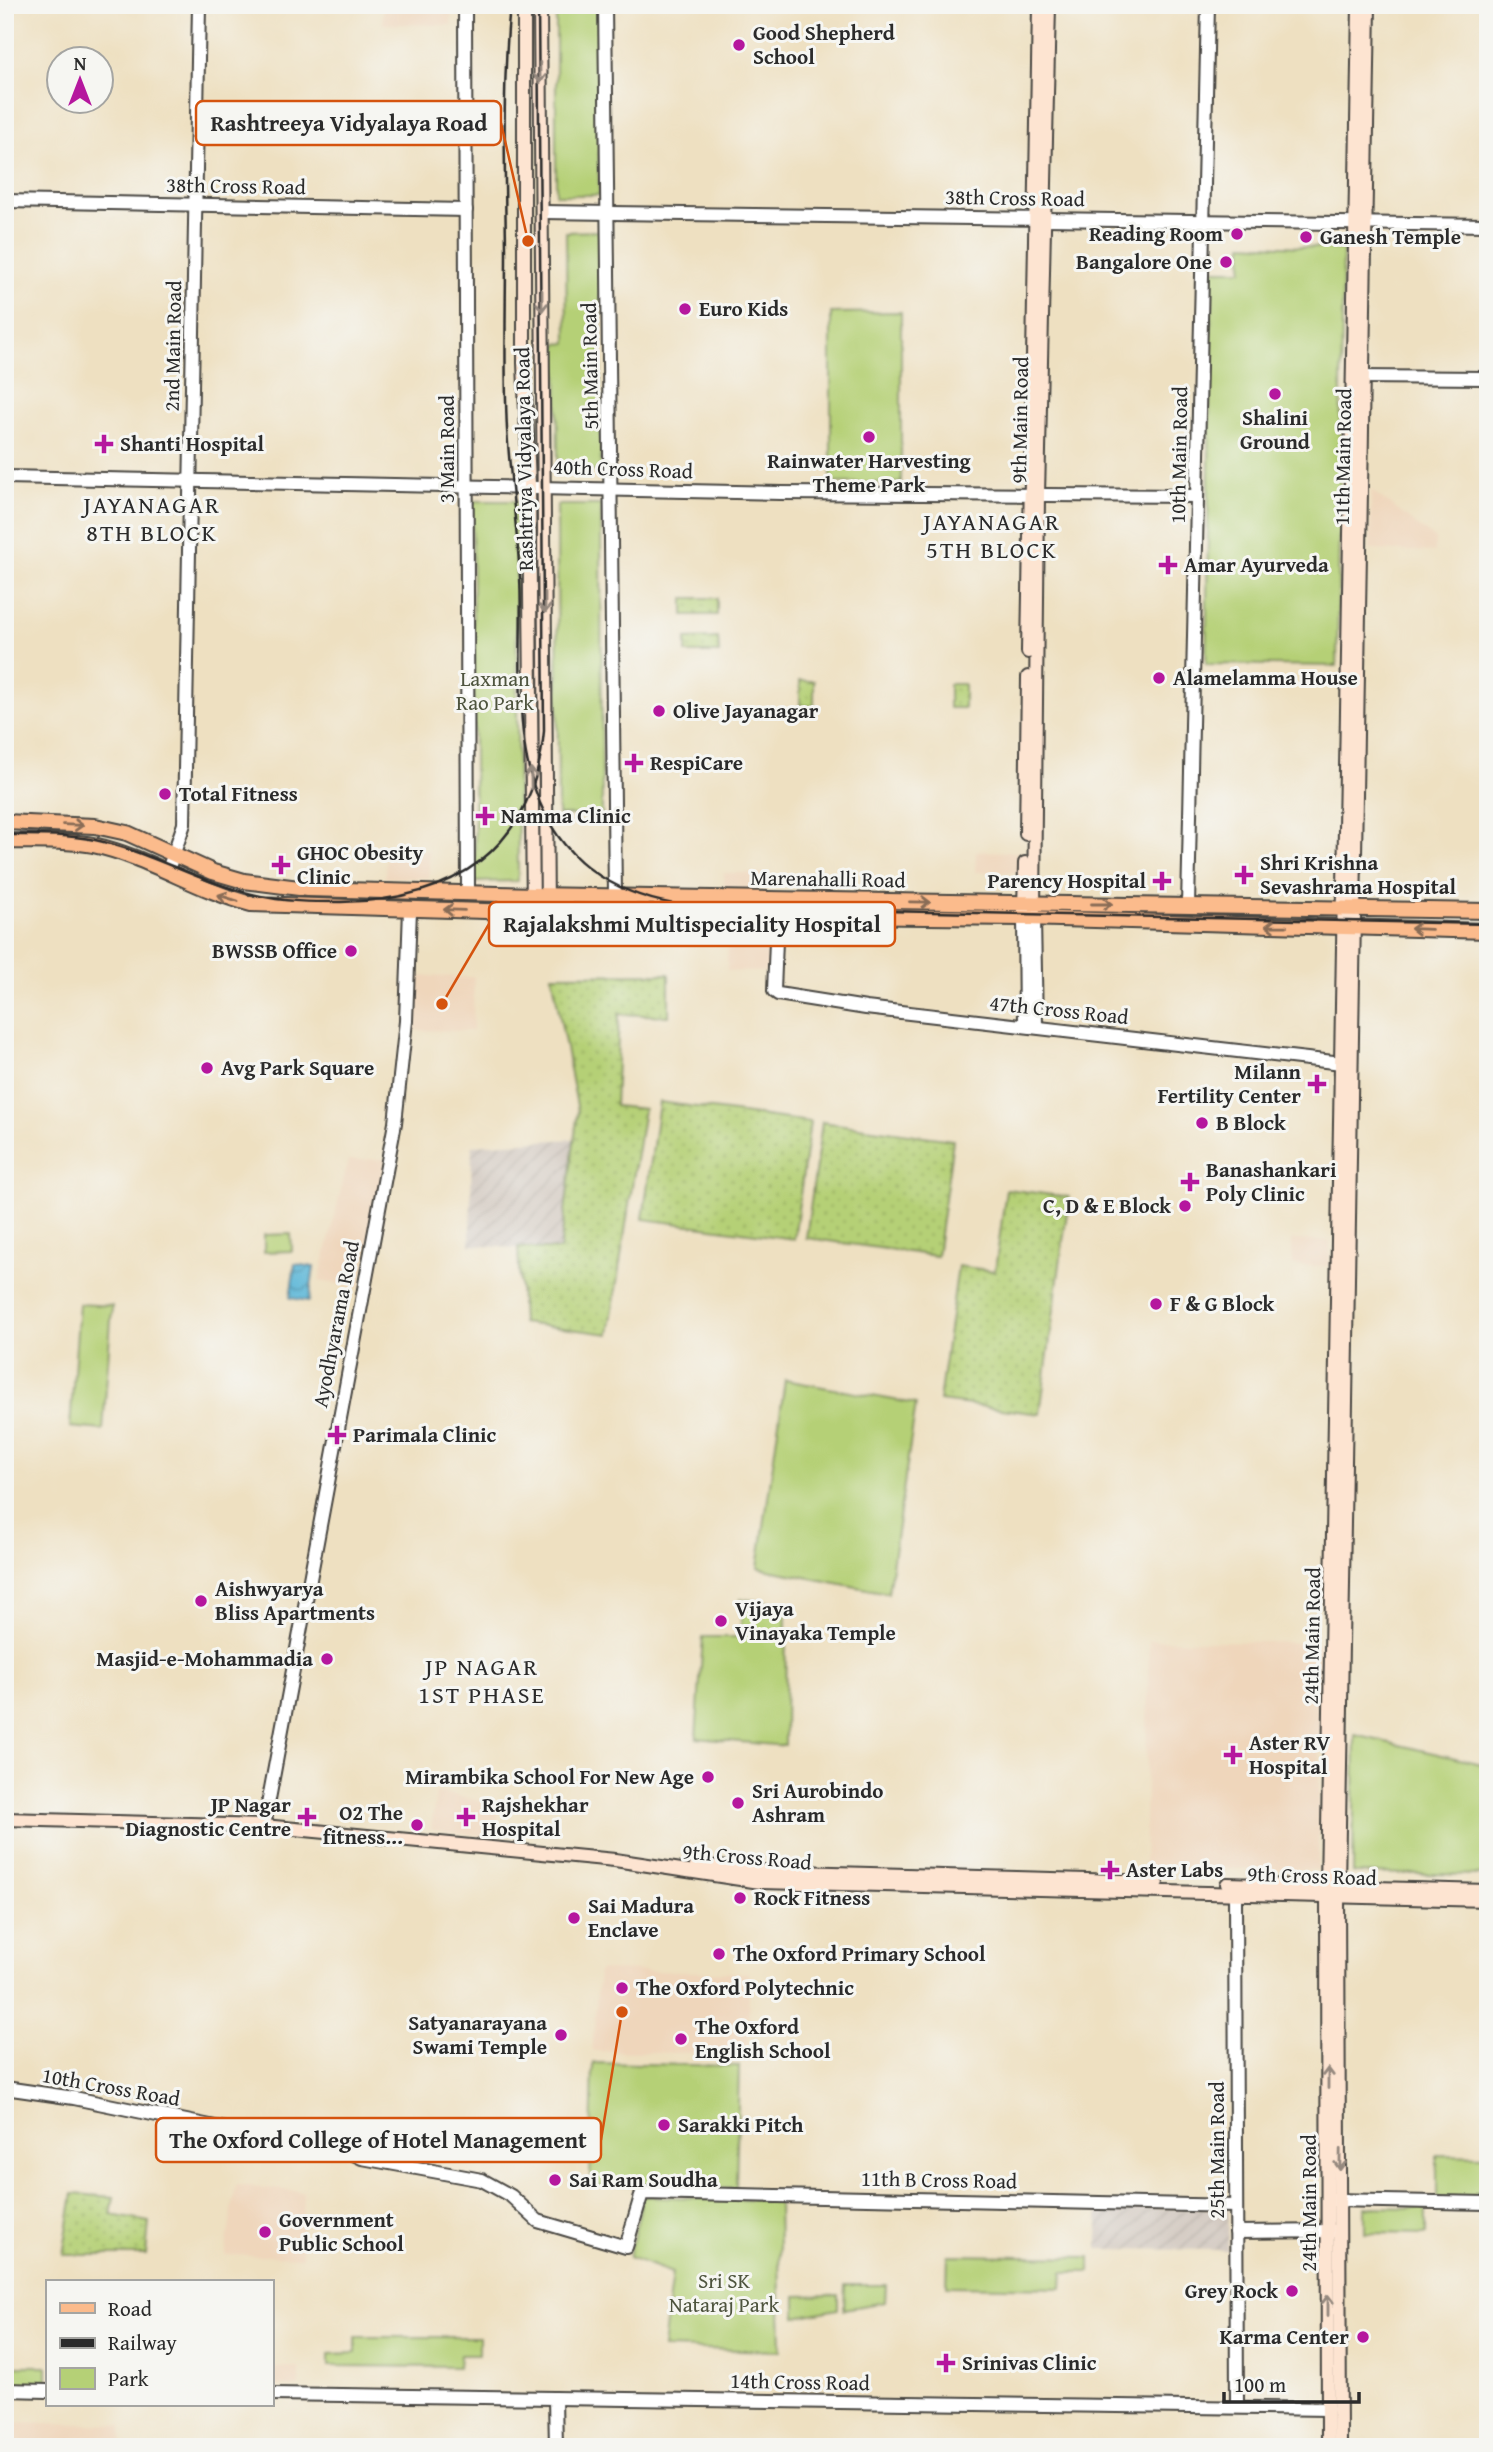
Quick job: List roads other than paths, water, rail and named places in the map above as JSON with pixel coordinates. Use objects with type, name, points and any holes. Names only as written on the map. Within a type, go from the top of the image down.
[{"type":"main road","name":"Rashtriya Vidyalaya Road","points":[[524,5],[524,363],[540,895]]},
{"type":"main road","name":"Rashtriya Vidyalaya Road","points":[[540,5],[544,485],[540,913]]},
{"type":"main road","name":"9th Main Road","points":[[1029,911],[1039,218],[1039,5]]},
{"type":"main road","name":"9th Main Road","points":[[1039,218],[1049,5]]},
{"type":"main road","name":"11th Main Road","points":[[1359,5],[1361,223]]},
{"type":"main road","name":"11th Main Road","points":[[1350,910],[1361,223],[1369,5]]},
{"type":"main road","name":"Marenahalli Road","points":[[5,822],[95,826],[127,833],[244,881],[307,889],[615,895],[1488,931]]},
{"type":"main road","name":"Marenahalli Road","points":[[5,841],[92,845],[167,870],[220,896],[251,904],[540,913],[776,915],[1188,906],[1488,911]]},
{"type":"main road","name":"24th Main Road","points":[[1340,2447],[1333,2200],[1332,1891],[1342,1063],[1350,910]]},
{"type":"main road","name":"24th Main Road","points":[[1332,1891],[1349,927]]},
{"type":"main road","name":"9th Cross Road","points":[[5,1813],[265,1823],[610,1853],[760,1871],[1332,1891],[1488,1900]]},
{"type":"main road","name":"9th Cross Road","points":[[5,1819],[265,1823],[615,1860],[760,1882],[1235,1893],[1488,1891]]},
{"type":"main road","name":"24th Main Road","points":[[1328,2447],[1334,2231]]},
{"type":"street","name":"2nd Main Road","points":[[173,854],[184,824],[199,5]]},
{"type":"street","name":"3 Main Road","points":[[465,5],[468,893]]},
{"type":"street","name":"5th Main Road","points":[[605,5],[615,895]]},
{"type":"street","name":"10th Main Road","points":[[1188,906],[1208,5]]},
{"type":"street","name":"38th Cross Road","points":[[5,201],[466,210]]},
{"type":"street","name":"38th Cross Road","points":[[541,212],[1488,225]]},
{"type":"street","points":[[1358,377],[1488,378]]},
{"type":"street","name":"40th Cross Road","points":[[5,477],[544,485],[611,489],[1197,496]]},
{"type":"street","points":[[167,870],[173,854]]},
{"type":"street","name":"Ayodhyarama Road","points":[[265,1823],[395,1123],[406,1021],[410,909]]},
{"type":"street","points":[[1029,911],[1030,1026]]},
{"type":"street","name":"47th Cross Road","points":[[776,915],[775,991],[778,994],[866,1008],[1342,1063]]},
{"type":"street","name":"25th Main Road","points":[[1235,1893],[1237,2407]]},
{"type":"street","name":"10th Cross Road","points":[[5,2088],[88,2100],[235,2132],[316,2130],[335,2145],[362,2158],[482,2180],[511,2196],[538,2221],[626,2247],[629,2245],[642,2193]]},
{"type":"street","name":"11th B Cross Road","points":[[642,2193],[1236,2206]]},
{"type":"street","points":[[1333,2200],[1488,2203]]},
{"type":"street","points":[[1236,2232],[1334,2231]]},
{"type":"street","points":[[5,2390],[46,2391]]},
{"type":"street","name":"14th Cross Road","points":[[273,2394],[1328,2409]]},
{"type":"street","points":[[555,2398],[556,2447]]},
{"type":"water","points":[[295,1264],[314,1267],[309,1301],[290,1298]]},
{"type":"railway","points":[[510,5],[505,96],[506,384],[508,447],[520,577],[523,729],[534,788],[546,816],[574,854],[610,882],[630,892],[698,907],[1488,924]]},
{"type":"railway","points":[[5,835],[62,836],[95,840],[136,852],[235,890],[288,900],[341,902],[381,899],[418,892],[452,879],[480,861],[504,837],[523,808],[537,772],[544,731],[538,5]]},
{"type":"place","name":"Good Shepherd School","points":[[739,45]]},
{"type":"place","name":"Reading Room","points":[[1237,234]]},
{"type":"place","name":"Ganesh Temple","points":[[1306,237]]},
{"type":"place","name":"Rashtreeya Vidyalaya Road","points":[[528,241]]},
{"type":"place","name":"Bangalore One","points":[[1226,262]]},
{"type":"place","name":"Euro Kids","points":[[685,309]]},
{"type":"place","name":"Shalini Ground","points":[[1275,394]]},
{"type":"place","name":"Rainwater Harvesting Theme Park","points":[[869,437]]},
{"type":"place","name":"Shanti Hospital","points":[[104,444]]},
{"type":"place","name":"Amar Ayurveda","points":[[1168,565]]},
{"type":"place","name":"Alamelamma House","points":[[1159,678]]},
{"type":"place","name":"Olive Jayanagar","points":[[659,711]]},
{"type":"place","name":"RespiCare","points":[[634,763]]},
{"type":"place","name":"Total Fitness","points":[[165,794]]},
{"type":"place","name":"Namma Clinic","points":[[485,816]]},
{"type":"place","name":"GHOC Obesity Clinic","points":[[281,865]]},
{"type":"place","name":"Shri Krishna Sevashrama Hospital","points":[[1244,875]]},
{"type":"place","name":"Parency Hospital","points":[[1162,881]]},
{"type":"place","name":"BWSSB Office","points":[[351,951]]},
{"type":"place","name":"Rajalakshmi Multispeciality Hospital","points":[[442,1004]]},
{"type":"place","name":"Avg Park Square","points":[[207,1068]]},
{"type":"place","name":"Milann Fertility Center","points":[[1317,1084]]},
{"type":"place","name":"B Block","points":[[1202,1123]]},
{"type":"place","name":"Banashankari Poly Clinic","points":[[1190,1182]]},
{"type":"place","name":"C, D & E Block","points":[[1185,1206]]},
{"type":"place","name":"F & G Block","points":[[1156,1304]]},
{"type":"place","name":"Parimala Clinic","points":[[337,1435]]},
{"type":"place","name":"Aishwyarya Bliss Apartments","points":[[201,1601]]},
{"type":"place","name":"Vijaya Vinayaka Temple","points":[[721,1621]]},
{"type":"place","name":"Masjid-e-Mohammadia","points":[[327,1659]]},
{"type":"place","name":"Aster RV Hospital","points":[[1233,1755]]},
{"type":"place","name":"Mirambika School For New Age","points":[[708,1777]]},
{"type":"place","name":"Sri Aurobindo Ashram","points":[[738,1803]]},
{"type":"place","name":"JP Nagar Diagnostic Centre","points":[[307,1817]]},
{"type":"place","name":"Rajshekhar Hospital","points":[[466,1817]]},
{"type":"place","name":"O2 The fitness...","points":[[417,1825]]},
{"type":"place","name":"Aster Labs","points":[[1110,1870]]},
{"type":"place","name":"Rock Fitness","points":[[740,1898]]},
{"type":"place","name":"Sai Madura Enclave","points":[[574,1918]]},
{"type":"place","name":"The Oxford Primary School","points":[[719,1954]]},
{"type":"place","name":"The Oxford Polytechnic","points":[[622,1988]]},
{"type":"place","name":"The Oxford College of Hotel Management","points":[[622,2012]]},
{"type":"place","name":"Satyanarayana Swami Temple","points":[[561,2035]]},
{"type":"place","name":"The Oxford English School","points":[[681,2039]]},
{"type":"place","name":"Sarakki Pitch","points":[[664,2125]]},
{"type":"place","name":"Sai Ram Soudha","points":[[555,2180]]},
{"type":"place","name":"Government Public School","points":[[265,2232]]},
{"type":"place","name":"Grey Rock","points":[[1292,2291]]},
{"type":"place","name":"Karma Center","points":[[1363,2337]]},
{"type":"place","name":"Srinivas Clinic","points":[[946,2363]]},
{"type":"district","name":"JAYANAGAR 8TH BLOCK","points":[[152,519]]},
{"type":"district","name":"JAYANAGAR 5TH BLOCK","points":[[992,536]]},
{"type":"district","name":"JP NAGAR 1ST PHASE","points":[[482,1681]]},
{"type":"park label","name":"Laxman Rao Park","points":[[495,691]]},
{"type":"park label","name":"Sri SK Nataraj Park","points":[[724,2293]]}]
